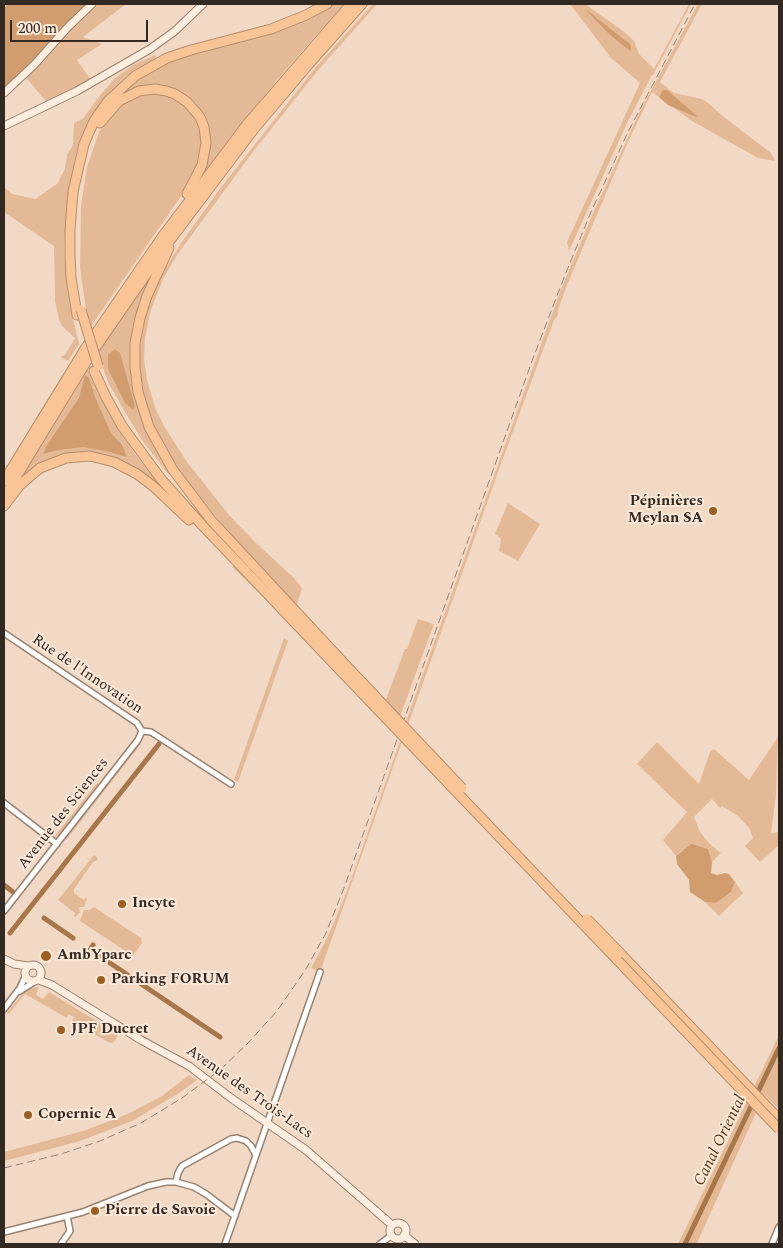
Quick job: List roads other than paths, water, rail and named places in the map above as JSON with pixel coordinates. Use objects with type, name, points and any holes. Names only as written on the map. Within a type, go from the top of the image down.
[{"type":"highway","points":[[228,554],[181,503],[142,455],[114,413],[96,369],[71,278],[70,217],[73,192],[84,144],[94,121],[108,101],[125,83],[156,63],[191,50],[282,25],[327,4]]},
{"type":"highway","points":[[4,480],[81,354],[162,237],[253,118],[351,4]]},
{"type":"highway","points":[[4,497],[47,423],[91,354],[180,226],[260,123],[362,4]]},
{"type":"highway","points":[[79,312],[75,234],[79,186],[87,150],[96,129],[110,110],[129,95],[144,90],[166,91],[183,99],[197,113],[206,137],[204,158],[199,173],[162,237]]},
{"type":"highway","points":[[180,226],[151,286],[140,318],[135,355],[138,392],[149,427],[167,459],[241,560],[267,581],[390,713],[779,1119]]},
{"type":"highway","points":[[96,369],[118,409],[146,452],[188,503],[779,1129]]},
{"type":"highway","points":[[4,506],[24,481],[44,466],[71,457],[95,457],[119,464],[143,478],[228,554],[241,560]]},
{"type":"street","points":[[4,93],[34,65],[64,31],[92,4]]},
{"type":"street","points":[[4,126],[77,91],[145,52],[175,31],[203,4]]},
{"type":"street","name":"Rue de l'Innovation","points":[[4,634],[137,723],[142,731],[151,732],[231,784]]},
{"type":"street","name":"Avenue des Sciences","points":[[4,911],[138,740],[142,731]]},
{"type":"street","points":[[4,803],[57,844]]},
{"type":"street","points":[[4,958],[14,964],[28,980],[38,978]]},
{"type":"street","points":[[14,964],[37,966],[38,978]]},
{"type":"street","points":[[4,1009],[22,986],[28,966]]},
{"type":"street","points":[[225,1244],[320,972]]},
{"type":"street","points":[[14,996],[38,978]]},
{"type":"street","name":"Avenue des Trois-Lacs","points":[[38,978],[148,1044],[184,1062],[306,1150],[392,1225]]},
{"type":"street","points":[[176,1182],[182,1166],[231,1139],[237,1138],[246,1141],[252,1146],[256,1155]]},
{"type":"street","points":[[4,1232],[91,1209],[148,1186],[166,1182],[188,1185],[206,1194],[234,1216]]},
{"type":"street","points":[[60,1244],[70,1231],[68,1216]]},
{"type":"street","points":[[398,1223],[404,1225],[406,1231],[404,1235],[398,1238],[392,1236],[390,1230],[392,1225],[398,1223]]},
{"type":"street","points":[[772,1244],[779,1227]]},
{"type":"street","points":[[404,1235],[415,1244]]},
{"type":"street","points":[[380,1244],[392,1236]]},
{"type":"waterway","points":[[10,933],[159,744]]},
{"type":"waterway","points":[[4,885],[13,892]]},
{"type":"waterway","points":[[44,918],[73,938]]},
{"type":"waterway","points":[[93,945],[90,950],[101,957]]},
{"type":"waterway","points":[[107,961],[220,1037]]},
{"type":"waterway","name":"Canal Oriental","points":[[685,1244],[779,1048]]},
{"type":"railway","points":[[4,1168],[61,1154],[100,1141],[141,1123],[182,1098],[220,1070],[248,1043],[277,1011],[306,969],[326,933],[344,888],[532,361],[565,275],[591,212],[628,132],[695,4]]},
{"type":"place","name":"Pépinières Meylan SA","points":[[713,511]]},
{"type":"place","name":"Incyte","points":[[122,904]]},
{"type":"place","name":"AmbYparc","points":[[46,956]]},
{"type":"place","name":"Parking FORUM","points":[[101,980]]},
{"type":"place","name":"JPF Ducret","points":[[61,1030]]},
{"type":"place","name":"Copernic A","points":[[28,1115]]},
{"type":"place","name":"Pierre de Savoie","points":[[95,1211]]}]
